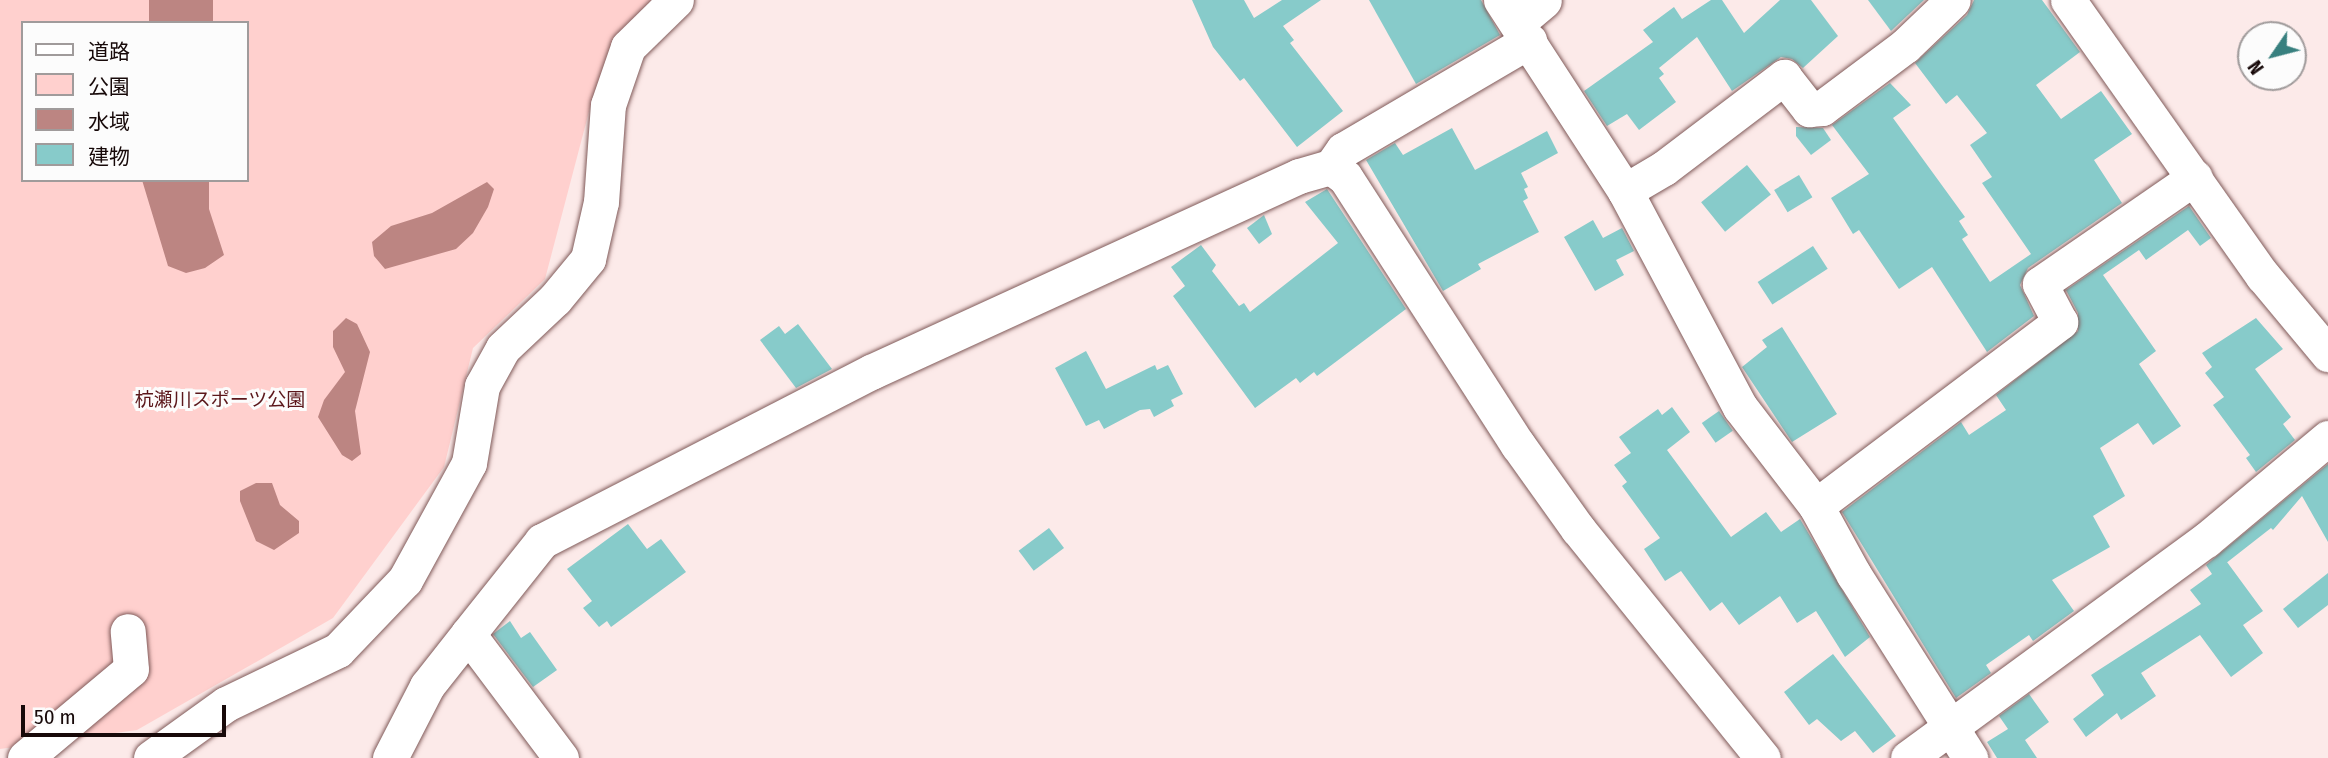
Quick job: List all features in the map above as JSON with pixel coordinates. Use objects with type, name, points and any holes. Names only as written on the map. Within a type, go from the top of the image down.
[{"type":"street","points":[[150,758],[226,704],[338,650],[405,580],[469,463],[482,386],[503,348],[555,299],[588,259],[601,202],[608,105],[628,47],[676,0]]},
{"type":"street","points":[[390,758],[428,686],[541,541],[872,372],[1299,176],[1331,167],[1343,150],[1544,0]]},
{"type":"street","points":[[1625,191],[1664,168],[1784,76],[1809,109],[1822,108],[1905,46],[1953,0]]},
{"type":"street","points":[[2068,0],[2263,276],[2328,354]]},
{"type":"street","points":[[1516,21],[1625,191],[1740,407],[1816,506],[1970,758]]},
{"type":"street","points":[[1331,167],[1345,177],[1518,445],[1578,529],[1763,758]]},
{"type":"street","points":[[1816,506],[2060,322],[2040,284],[2195,177]]},
{"type":"street","points":[[1909,758],[1950,725],[2206,540],[2328,438]]},
{"type":"street","points":[[25,758],[131,670],[128,631]]},
{"type":"street","points":[[468,634],[561,758]]},
{"type":"green space","name":"杭瀬川スポーツ公園","points":[[0,0],[652,0],[591,104],[545,279],[473,348],[444,467],[333,618],[137,730],[0,749]]},
{"type":"water","points":[[149,0],[213,0],[213,21],[149,21]]},
{"type":"water","points":[[143,182],[209,182],[209,209],[224,255],[205,268],[186,273],[168,266]]},
{"type":"water","points":[[487,182],[494,189],[488,207],[473,233],[456,249],[385,269],[374,256],[372,242],[391,226],[432,213]]},
{"type":"water","points":[[346,318],[357,324],[370,352],[355,411],[361,454],[352,461],[342,455],[318,417],[324,400],[345,372],[333,347],[333,331]]},
{"type":"water","points":[[256,483],[272,483],[280,505],[299,521],[299,533],[274,550],[256,541],[240,501],[240,491]]},
{"type":"building","points":[[1192,0],[1244,0],[1254,18],[1282,0],[1321,0],[1283,26],[1294,40],[1290,43],[1343,111],[1297,147],[1244,78],[1240,81],[1213,47]]},
{"type":"building","points":[[1369,0],[1481,0],[1500,35],[1416,84]]},
{"type":"building","points":[[1711,0],[1722,0],[1744,33],[1780,0],[1811,0],[1838,36],[1803,68],[1792,59],[1781,57],[1732,91],[1697,37],[1659,68],[1664,74],[1659,78],[1676,102],[1639,130],[1627,114],[1607,126],[1584,91],[1653,42],[1643,30],[1674,7],[1682,19]]},
{"type":"building","points":[[1868,0],[1924,0],[1891,31]]},
{"type":"building","points":[[1974,0],[2042,0],[2080,52],[2036,85],[2061,119],[2101,91],[2132,134],[2094,160],[2122,203],[2028,268],[2020,285],[2034,316],[1987,352],[1932,267],[1899,289],[1859,230],[1853,234],[1831,198],[1869,174],[1832,125],[1890,83],[1911,105],[1893,118],[1965,217],[1959,221],[1968,235],[1962,239],[1990,282],[2031,254],[1982,183],[1992,177],[1970,145],[1987,133],[1957,95],[1946,104],[1915,63],[1967,15]]},
{"type":"building","points":[[1796,127],[1823,128],[1831,140],[1811,155],[1796,136]]},
{"type":"building","points":[[1452,128],[1475,170],[1547,131],[1558,153],[1521,173],[1528,187],[1524,189],[1528,198],[1523,201],[1539,232],[1478,264],[1481,269],[1443,291],[1366,160],[1395,143],[1403,155]]},
{"type":"building","points":[[1747,165],[1771,195],[1725,232],[1701,202]]},
{"type":"building","points":[[1799,175],[1812,197],[1788,212],[1774,190]]},
{"type":"building","points":[[1327,189],[1406,309],[1317,376],[1314,372],[1300,383],[1296,378],[1255,408],[1173,296],[1185,286],[1171,267],[1201,245],[1216,265],[1212,271],[1239,306],[1244,303],[1250,312],[1338,243],[1305,202]]},
{"type":"building","points":[[2189,206],[2211,238],[2200,246],[2188,230],[2146,260],[2139,250],[2103,275],[2156,351],[2139,364],[2181,426],[2153,445],[2138,423],[2100,448],[2125,496],[2093,516],[2110,547],[2052,580],[2074,611],[2033,641],[2029,635],[1986,665],[1991,673],[1956,698],[1842,512],[1961,422],[1969,435],[2006,410],[1996,395],[2078,331],[2078,313],[2066,290]]},
{"type":"building","points":[[1264,215],[1272,234],[1259,244],[1247,228]]},
{"type":"building","points":[[1593,220],[1603,238],[1622,228],[1634,251],[1616,260],[1624,275],[1595,291],[1564,237]]},
{"type":"building","points":[[1813,246],[1828,269],[1772,305],[1758,282]]},
{"type":"building","points":[[2256,318],[2283,349],[2255,369],[2291,417],[2283,424],[2295,440],[2256,472],[2246,458],[2250,455],[2213,405],[2224,397],[2205,373],[2212,367],[2202,353]]},
{"type":"building","points":[[798,324],[832,369],[796,388],[760,340],[779,326],[785,334]]},
{"type":"building","points":[[1782,327],[1837,414],[1792,442],[1742,367],[1767,347],[1762,340]]},
{"type":"building","points":[[1086,351],[1106,389],[1155,365],[1157,370],[1168,365],[1183,394],[1171,400],[1174,406],[1154,417],[1150,409],[1140,410],[1104,429],[1099,420],[1086,426],[1055,368]]},
{"type":"building","points":[[1672,407],[1690,432],[1667,450],[1731,537],[1766,512],[1781,532],[1800,519],[1870,637],[1845,657],[1816,611],[1797,623],[1780,596],[1739,625],[1722,602],[1710,611],[1681,571],[1665,581],[1644,549],[1660,538],[1622,486],[1627,482],[1614,465],[1631,453],[1619,437],[1658,409],[1662,415]]},
{"type":"building","points":[[1719,411],[1733,431],[1716,443],[1702,423]]},
{"type":"building","points":[[2328,464],[2328,542],[2302,496],[2273,530],[2271,528],[2227,562],[2263,611],[2243,625],[2263,653],[2231,677],[2200,635],[2141,673],[2156,696],[2121,720],[2117,713],[2086,737],[2073,719],[2104,695],[2091,675],[2201,604],[2190,590],[2212,574],[2206,565]]},
{"type":"building","points":[[628,524],[647,549],[661,539],[686,572],[611,627],[607,621],[599,627],[583,608],[592,601],[567,569]]},
{"type":"building","points":[[1049,528],[1064,548],[1034,571],[1019,551]]},
{"type":"building","points":[[2328,573],[2328,605],[2298,628],[2283,609]]},
{"type":"building","points":[[510,621],[521,638],[530,632],[557,670],[533,687],[493,634]]},
{"type":"building","points":[[1833,654],[1896,736],[1873,753],[1855,731],[1841,741],[1817,719],[1809,725],[1784,692]]},
{"type":"building","points":[[2029,694],[2049,722],[2025,740],[2037,758],[1997,758],[1987,742],[2008,729],[1999,716]]}]
